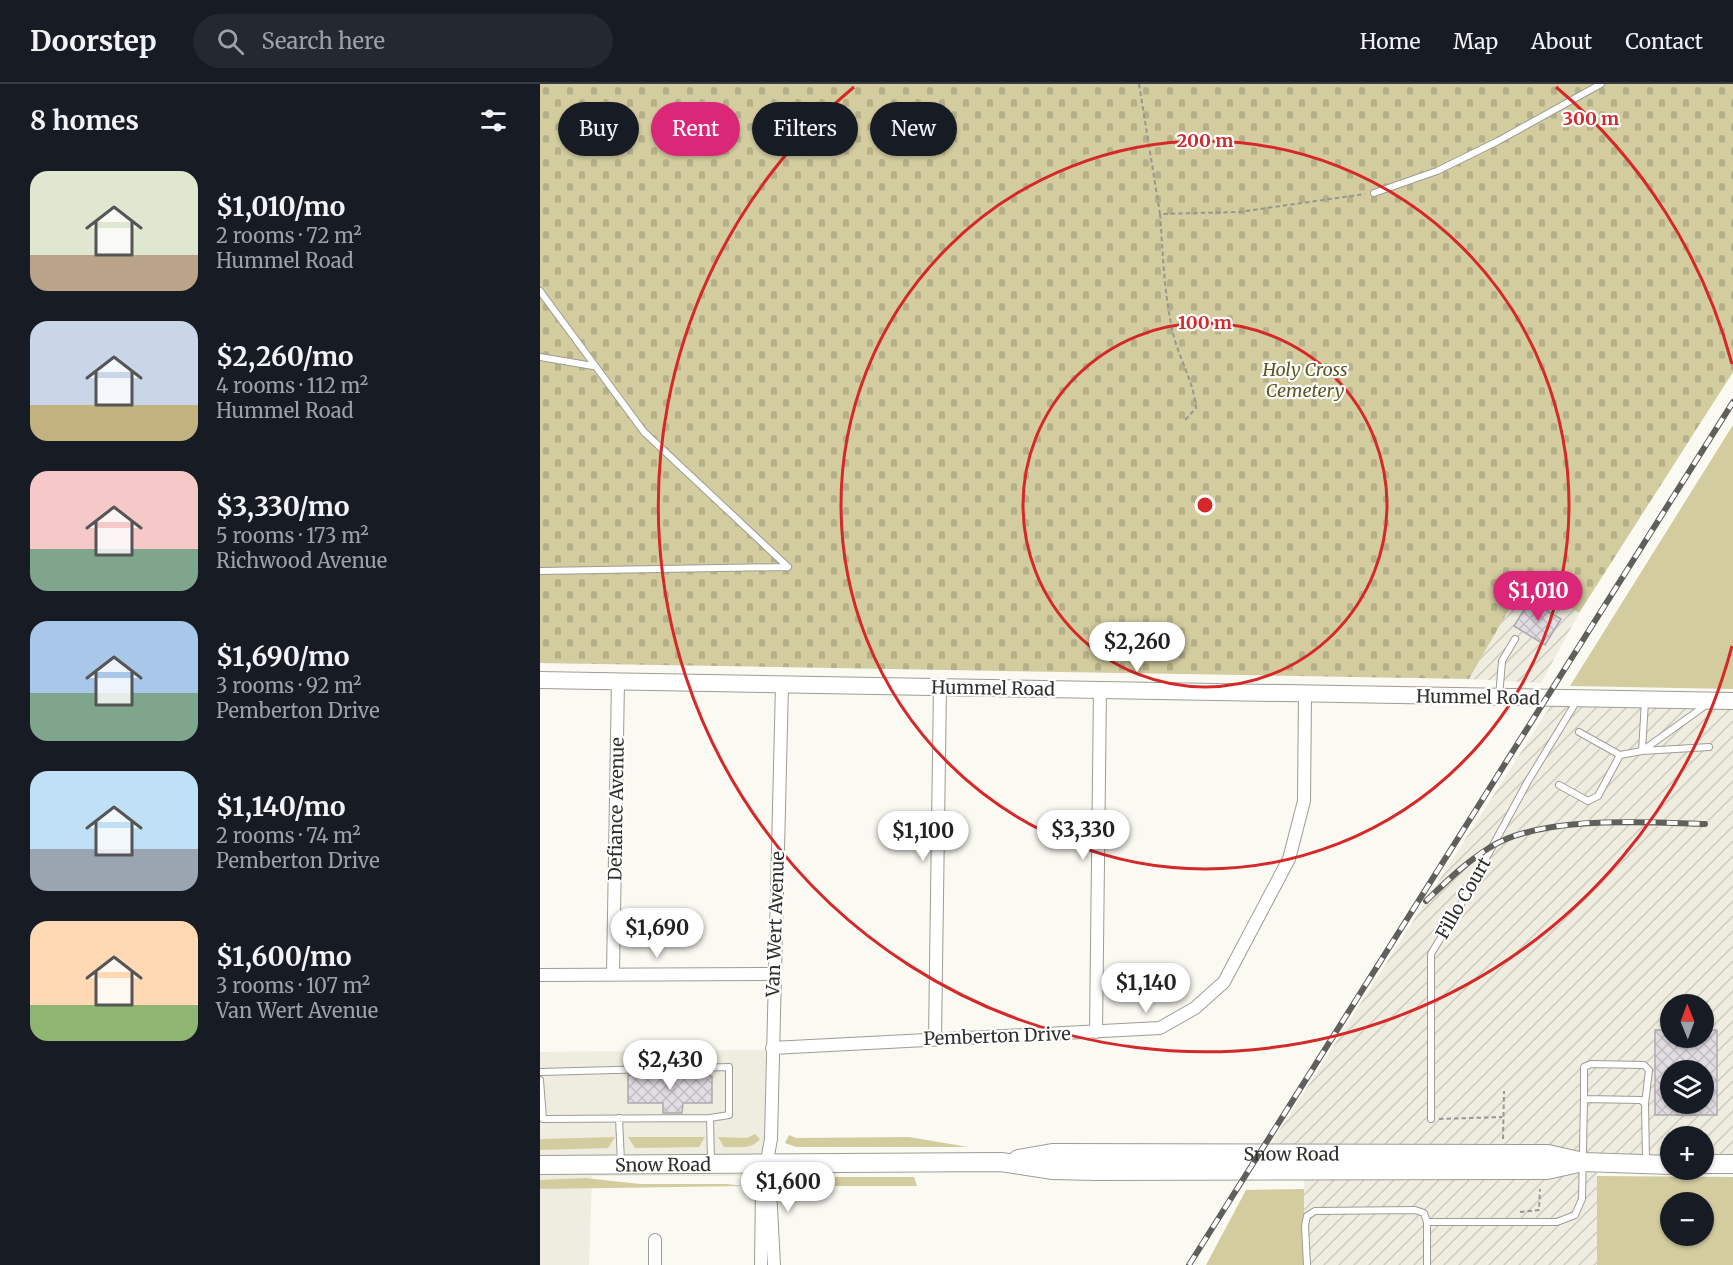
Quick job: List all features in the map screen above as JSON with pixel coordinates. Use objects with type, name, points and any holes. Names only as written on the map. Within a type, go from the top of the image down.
[{"type":"main road","name":"Snow Road","points":[[540,1165],[1001,1162],[1053,1170],[1120,1171],[1547,1170],[1583,1162],[1660,1165]]},
{"type":"main road","points":[[1714,1164],[1733,1164]]},
{"type":"street","name":"Hummel Road","points":[[540,680],[1733,701]]},
{"type":"street","name":"Defiance Avenue","points":[[613,973],[618,681]]},
{"type":"street","name":"Van Wert Avenue","points":[[774,1265],[772,1188],[768,1163],[782,684]]},
{"type":"street","points":[[935,1038],[940,686]]},
{"type":"street","points":[[1096,1032],[1100,690]]},
{"type":"street","name":"Pemberton Drive","points":[[772,1048],[1160,1028],[1195,1008],[1224,982],[1289,859],[1304,801],[1305,693]]},
{"type":"street","points":[[540,975],[774,974]]},
{"type":"street","name":"Van Wert Avenue","points":[[761,1265],[762,1188],[768,1163]]},
{"type":"street","points":[[655,1240],[655,1265]]},
{"type":"lane","points":[[1374,193],[1457,161],[1601,84]]},
{"type":"lane","points":[[540,291],[593,366],[644,432],[788,567],[540,571]]},
{"type":"lane","points":[[540,357],[593,366]]},
{"type":"lane","points":[[1499,697],[1502,661],[1515,639]]},
{"type":"lane","name":"Fillo Court","points":[[1431,1119],[1431,954],[1460,906],[1528,781],[1578,699]]},
{"type":"lane","points":[[1642,750],[1646,700]]},
{"type":"lane","points":[[1642,750],[1711,701]]},
{"type":"lane","points":[[1579,732],[1620,755],[1642,750],[1709,747]]},
{"type":"lane","points":[[1559,785],[1588,801],[1598,796],[1620,755]]},
{"type":"lane","points":[[1427,1222],[1557,1222],[1575,1215],[1582,1199],[1584,1067],[1591,1064],[1644,1065],[1649,1070],[1644,1104],[1646,1165]]},
{"type":"lane","points":[[540,1072],[729,1067],[729,1115],[710,1118],[543,1119],[540,1080]]},
{"type":"lane","points":[[1584,1099],[1641,1100],[1644,1104]]},
{"type":"lane","points":[[619,1118],[622,1165]]},
{"type":"lane","points":[[710,1118],[712,1165]]},
{"type":"lane","points":[[1307,1265],[1305,1226],[1307,1216],[1315,1211],[1415,1210],[1424,1213],[1427,1222],[1427,1265]]},
{"type":"path","points":[[1139,84],[1160,214],[1168,307],[1174,336],[1195,396],[1196,408],[1185,420]]},
{"type":"path","points":[[1160,214],[1239,212],[1374,193]]},
{"type":"path","points":[[1503,1145],[1504,1091]]},
{"type":"path","points":[[1431,1119],[1502,1116]]},
{"type":"path","points":[[1514,1212],[1539,1210],[1540,1189]]},
{"type":"shaded area","points":[[1526,580],[1579,613],[1541,683],[1469,679]]},
{"type":"shaded area","points":[[1553,702],[1733,705],[1733,1158],[1714,1159],[1714,1126],[1660,1126],[1660,1159],[1597,1159],[1597,1265],[1304,1265],[1304,1149],[1267,1150]]},
{"type":"shaded area","points":[[766,1050],[764,1176],[592,1176],[589,1265],[540,1265],[540,1052]]},
{"type":"green space","name":"Holy Cross Cemetery","points":[[540,84],[1733,84],[1733,372],[1579,613],[1526,580],[1469,679],[540,663]]},
{"type":"green space","points":[[1733,425],[1733,689],[1570,686]]},
{"type":"green space","points":[[755,1134],[760,1139],[753,1145],[744,1147],[724,1147],[718,1137],[747,1138]]},
{"type":"green space","points":[[789,1135],[796,1138],[909,1137],[968,1147],[796,1147],[785,1143]]},
{"type":"green space","points":[[615,1137],[608,1148],[540,1150],[540,1139]]},
{"type":"green space","points":[[628,1137],[705,1137],[699,1147],[635,1148]]},
{"type":"green space","points":[[1597,1176],[1660,1176],[1660,1180],[1714,1180],[1714,1177],[1733,1177],[1733,1265],[1597,1265]]},
{"type":"green space","points":[[786,1177],[914,1177],[917,1186],[790,1186]]},
{"type":"green space","points":[[585,1178],[640,1184],[746,1186],[540,1189],[540,1180]]},
{"type":"green space","points":[[1304,1189],[1304,1265],[1206,1265],[1246,1190]]},
{"type":"building","points":[[1530,600],[1561,619],[1545,645],[1514,626]]},
{"type":"building","points":[[1655,1030],[1660,1030],[1660,1048],[1714,1048],[1714,1030],[1717,1030],[1717,1115],[1655,1115]]},
{"type":"building","points":[[628,1075],[712,1076],[712,1103],[683,1103],[682,1113],[663,1113],[663,1103],[628,1103]]},
{"type":"railway","points":[[1189,1265],[1733,402]]},
{"type":"railway","points":[[1426,901],[1464,866],[1489,848],[1510,837],[1564,825],[1624,822],[1705,824]]}]
